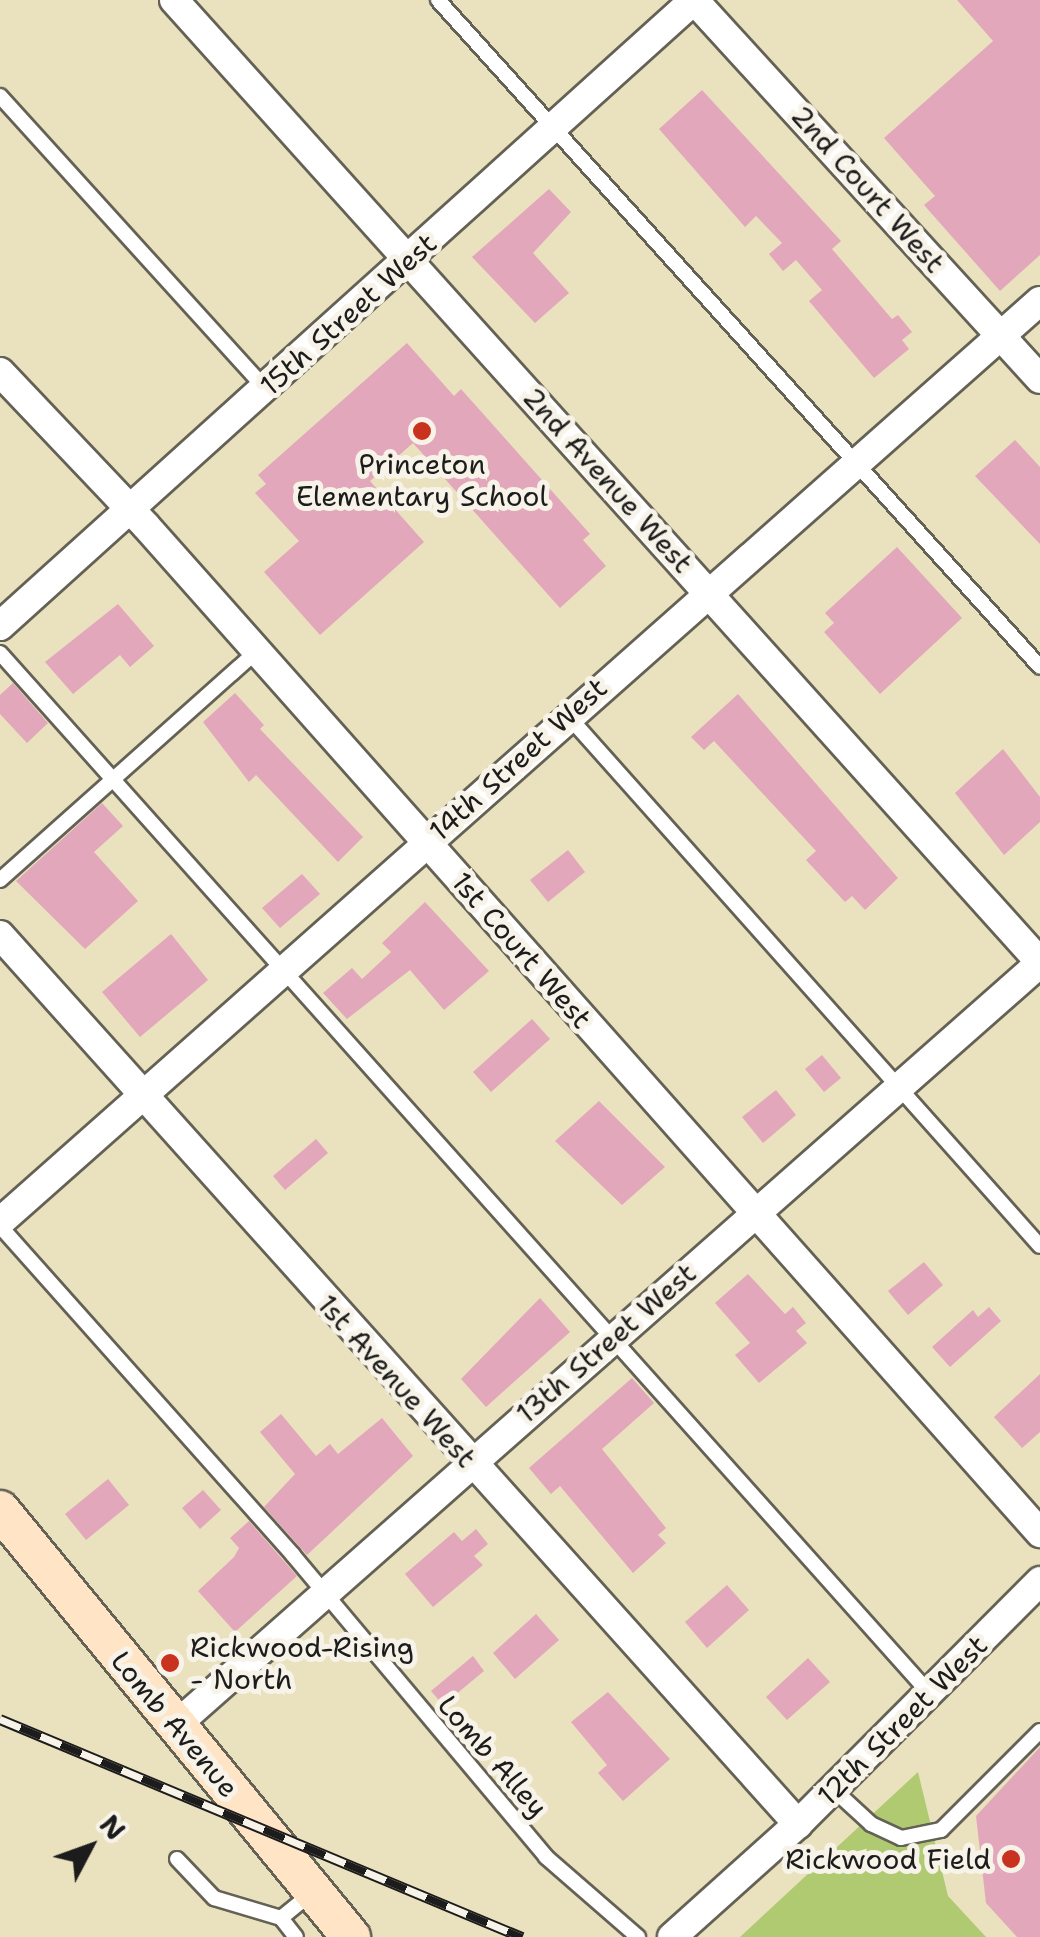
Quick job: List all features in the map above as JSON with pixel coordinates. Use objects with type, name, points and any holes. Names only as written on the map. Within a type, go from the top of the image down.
[{"type":"main road","name":"Lomb Avenue","points":[[0,1510],[350,1937]]},
{"type":"street","name":"2nd Avenue West","points":[[174,0],[1040,963]]},
{"type":"street","name":"15th Street West","points":[[0,626],[694,0]]},
{"type":"street","name":"2nd Court West","points":[[694,0],[1040,379]]},
{"type":"street","name":"14th Street West","points":[[0,1224],[141,1093],[706,590],[1040,300]]},
{"type":"street","name":"1st Court West","points":[[0,372],[256,652],[1040,1533]]},
{"type":"street","name":"1st Avenue West","points":[[0,935],[468,1462],[798,1824]]},
{"type":"street","name":"13th Street West","points":[[175,1726],[468,1462],[755,1216],[1040,963]]},
{"type":"street","name":"12th Street West","points":[[672,1937],[798,1824],[1040,1581]]},
{"type":"lane","points":[[438,0],[1040,667]]},
{"type":"lane","points":[[0,96],[266,389]]},
{"type":"lane","points":[[0,652],[114,777],[278,971],[930,1694]]},
{"type":"lane","points":[[0,880],[256,652]]},
{"type":"lane","points":[[568,716],[1040,1246]]},
{"type":"lane","name":"Lomb Alley","points":[[0,1224],[546,1857],[638,1937]]},
{"type":"lane","points":[[833,1789],[872,1824],[901,1838],[941,1830],[1040,1732]]},
{"type":"lane","points":[[178,1859],[214,1898],[281,1918],[296,1937]]},
{"type":"lane","points":[[281,1918],[314,1892]]},
{"type":"green space","points":[[918,1772],[948,1896],[986,1937],[740,1937]]},
{"type":"building","points":[[957,0],[1040,0],[1040,255],[1000,291],[924,205],[935,196],[884,138],[993,41]]},
{"type":"building","points":[[702,90],[841,241],[832,249],[892,319],[898,315],[912,332],[902,340],[909,349],[874,378],[809,301],[822,290],[796,260],[783,271],[769,254],[782,243],[756,216],[745,227],[659,129]]},
{"type":"building","points":[[549,189],[571,212],[533,253],[569,293],[535,323],[472,257]]},
{"type":"building","points":[[407,343],[454,396],[461,389],[590,534],[583,540],[606,566],[560,608],[413,443],[370,481],[424,542],[320,635],[264,572],[299,541],[255,493],[266,484],[258,475]]},
{"type":"building","points":[[1015,440],[1040,467],[1040,544],[975,476]]},
{"type":"building","points":[[897,547],[962,618],[880,694],[824,632],[834,623],[825,613]]},
{"type":"building","points":[[118,604],[154,646],[130,667],[120,655],[73,694],[45,662]]},
{"type":"building","points":[[13,683],[48,723],[27,743],[0,714],[0,695]]},
{"type":"building","points":[[235,693],[264,725],[260,729],[363,837],[338,862],[256,775],[249,782],[203,722]]},
{"type":"building","points":[[738,694],[898,878],[865,910],[852,896],[845,902],[806,860],[816,851],[714,741],[704,750],[691,737]]},
{"type":"building","points":[[1003,749],[1040,797],[1040,822],[1004,855],[955,793]]},
{"type":"building","points":[[102,803],[123,826],[94,852],[138,901],[85,949],[16,881]]},
{"type":"building","points":[[568,850],[585,872],[548,902],[530,880]]},
{"type":"building","points":[[302,874],[320,894],[280,928],[262,908]]},
{"type":"building","points":[[425,902],[489,971],[444,1010],[410,970],[347,1019],[323,993],[352,968],[362,979],[391,952],[382,943]]},
{"type":"building","points":[[171,934],[208,980],[140,1037],[102,992]]},
{"type":"building","points":[[532,1019],[550,1039],[491,1092],[473,1072]]},
{"type":"building","points":[[822,1055],[841,1078],[824,1092],[805,1069]]},
{"type":"building","points":[[776,1090],[796,1115],[763,1143],[742,1117]]},
{"type":"building","points":[[599,1101],[665,1167],[622,1205],[555,1141]]},
{"type":"building","points":[[316,1139],[328,1153],[285,1190],[273,1176]]},
{"type":"building","points":[[924,1262],[943,1285],[908,1315],[888,1291]]},
{"type":"building","points":[[748,1274],[785,1314],[793,1307],[806,1323],[796,1331],[807,1343],[759,1383],[735,1355],[750,1343],[715,1303]]},
{"type":"building","points":[[540,1298],[570,1332],[486,1407],[461,1379]]},
{"type":"building","points":[[989,1307],[1001,1321],[950,1367],[932,1347],[973,1310],[978,1317]]},
{"type":"building","points":[[1040,1374],[1040,1432],[1022,1448],[994,1417]]},
{"type":"building","points":[[632,1378],[654,1403],[602,1449],[666,1528],[658,1535],[666,1543],[633,1573],[560,1486],[551,1494],[529,1468]]},
{"type":"building","points":[[281,1414],[316,1456],[330,1444],[338,1454],[382,1418],[413,1456],[307,1555],[264,1507],[295,1474],[260,1432]]},
{"type":"building","points":[[108,1479],[129,1505],[86,1540],[65,1514]]},
{"type":"building","points":[[203,1490],[221,1510],[200,1529],[182,1508]]},
{"type":"building","points":[[249,1521],[297,1576],[235,1632],[198,1591],[234,1557],[239,1548],[230,1538]]},
{"type":"building","points":[[476,1529],[488,1544],[474,1556],[483,1565],[433,1607],[405,1574],[454,1532],[462,1541]]},
{"type":"building","points":[[727,1585],[749,1610],[707,1648],[685,1622]]},
{"type":"building","points":[[536,1614],[559,1640],[515,1679],[493,1653]]},
{"type":"building","points":[[473,1656],[484,1671],[443,1705],[431,1691]]},
{"type":"building","points":[[808,1658],[830,1682],[787,1720],[766,1697]]},
{"type":"building","points":[[608,1692],[670,1759],[623,1801],[598,1773],[607,1765],[571,1722]]},
{"type":"building","name":"Rickwood Field","points":[[1040,1747],[1040,1937],[1017,1937],[986,1903],[976,1816]]},
{"type":"railway","points":[[0,1719],[522,1937]]},
{"type":"place","name":"Princeton Elementary School","points":[[422,431]]},
{"type":"place","name":"Rickwood-Rising - North","points":[[170,1663]]},
{"type":"place","name":"Rickwood Field","points":[[1011,1859]]}]
